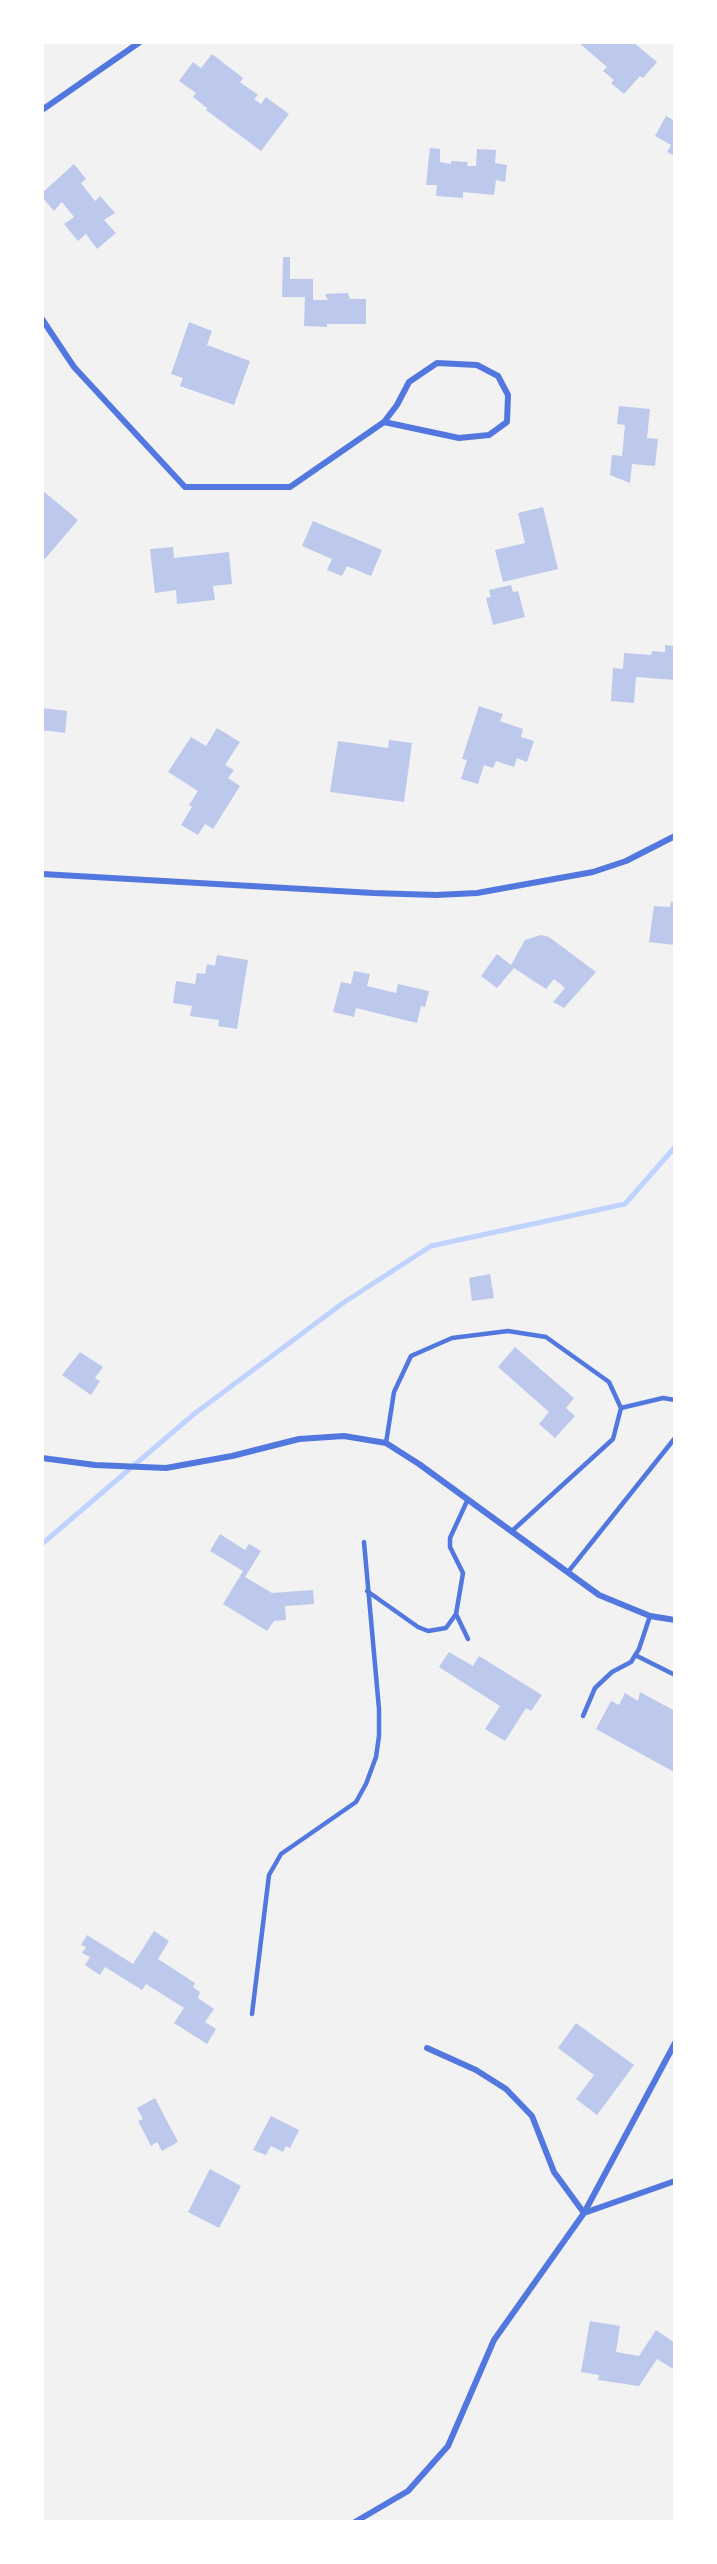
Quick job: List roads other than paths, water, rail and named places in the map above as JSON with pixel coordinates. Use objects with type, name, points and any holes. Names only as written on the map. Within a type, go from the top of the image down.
[{"type":"street","points":[[42,110],[140,42]]},
{"type":"street","points":[[42,319],[74,367],[185,488],[290,487],[384,422],[397,405],[409,382],[437,363],[477,365],[498,376],[508,395],[507,422],[489,435],[459,438],[384,422]]},
{"type":"street","points":[[42,874],[374,893],[436,895],[477,893],[593,872],[626,861],[675,836]]},
{"type":"street","points":[[42,1458],[95,1465],[166,1468],[232,1456],[299,1439],[344,1436],[386,1443],[419,1464],[599,1595],[650,1616],[675,1620]]},
{"type":"street","points":[[356,2522],[408,2491],[448,2446],[494,2340],[584,2213],[675,2043]]},
{"type":"street","points":[[428,2048],[476,2070],[506,2089],[526,2109],[532,2116],[554,2172],[584,2213]]},
{"type":"street","points":[[584,2213],[675,2181]]},
{"type":"lane","points":[[386,1443],[394,1392],[411,1356],[452,1338],[508,1331],[546,1337],[609,1382],[621,1408],[613,1439],[512,1531]]},
{"type":"lane","points":[[621,1408],[653,1400],[675,1400]]},
{"type":"lane","points":[[568,1572],[675,1438]]},
{"type":"lane","points":[[367,1591],[418,1627],[428,1631],[446,1628],[456,1614],[463,1573],[450,1547],[450,1538],[468,1499]]},
{"type":"lane","points":[[252,2014],[270,1875],[281,1854],[356,1802],[366,1784],[376,1757],[379,1709],[364,1542]]},
{"type":"lane","points":[[456,1614],[468,1639]]},
{"type":"lane","points":[[584,1716],[595,1689],[612,1672],[631,1662],[650,1616]]},
{"type":"lane","points":[[635,1655],[675,1675]]},
{"type":"waterway","points":[[42,1544],[194,1414],[343,1303],[431,1246],[625,1204],[675,1147]]}]
